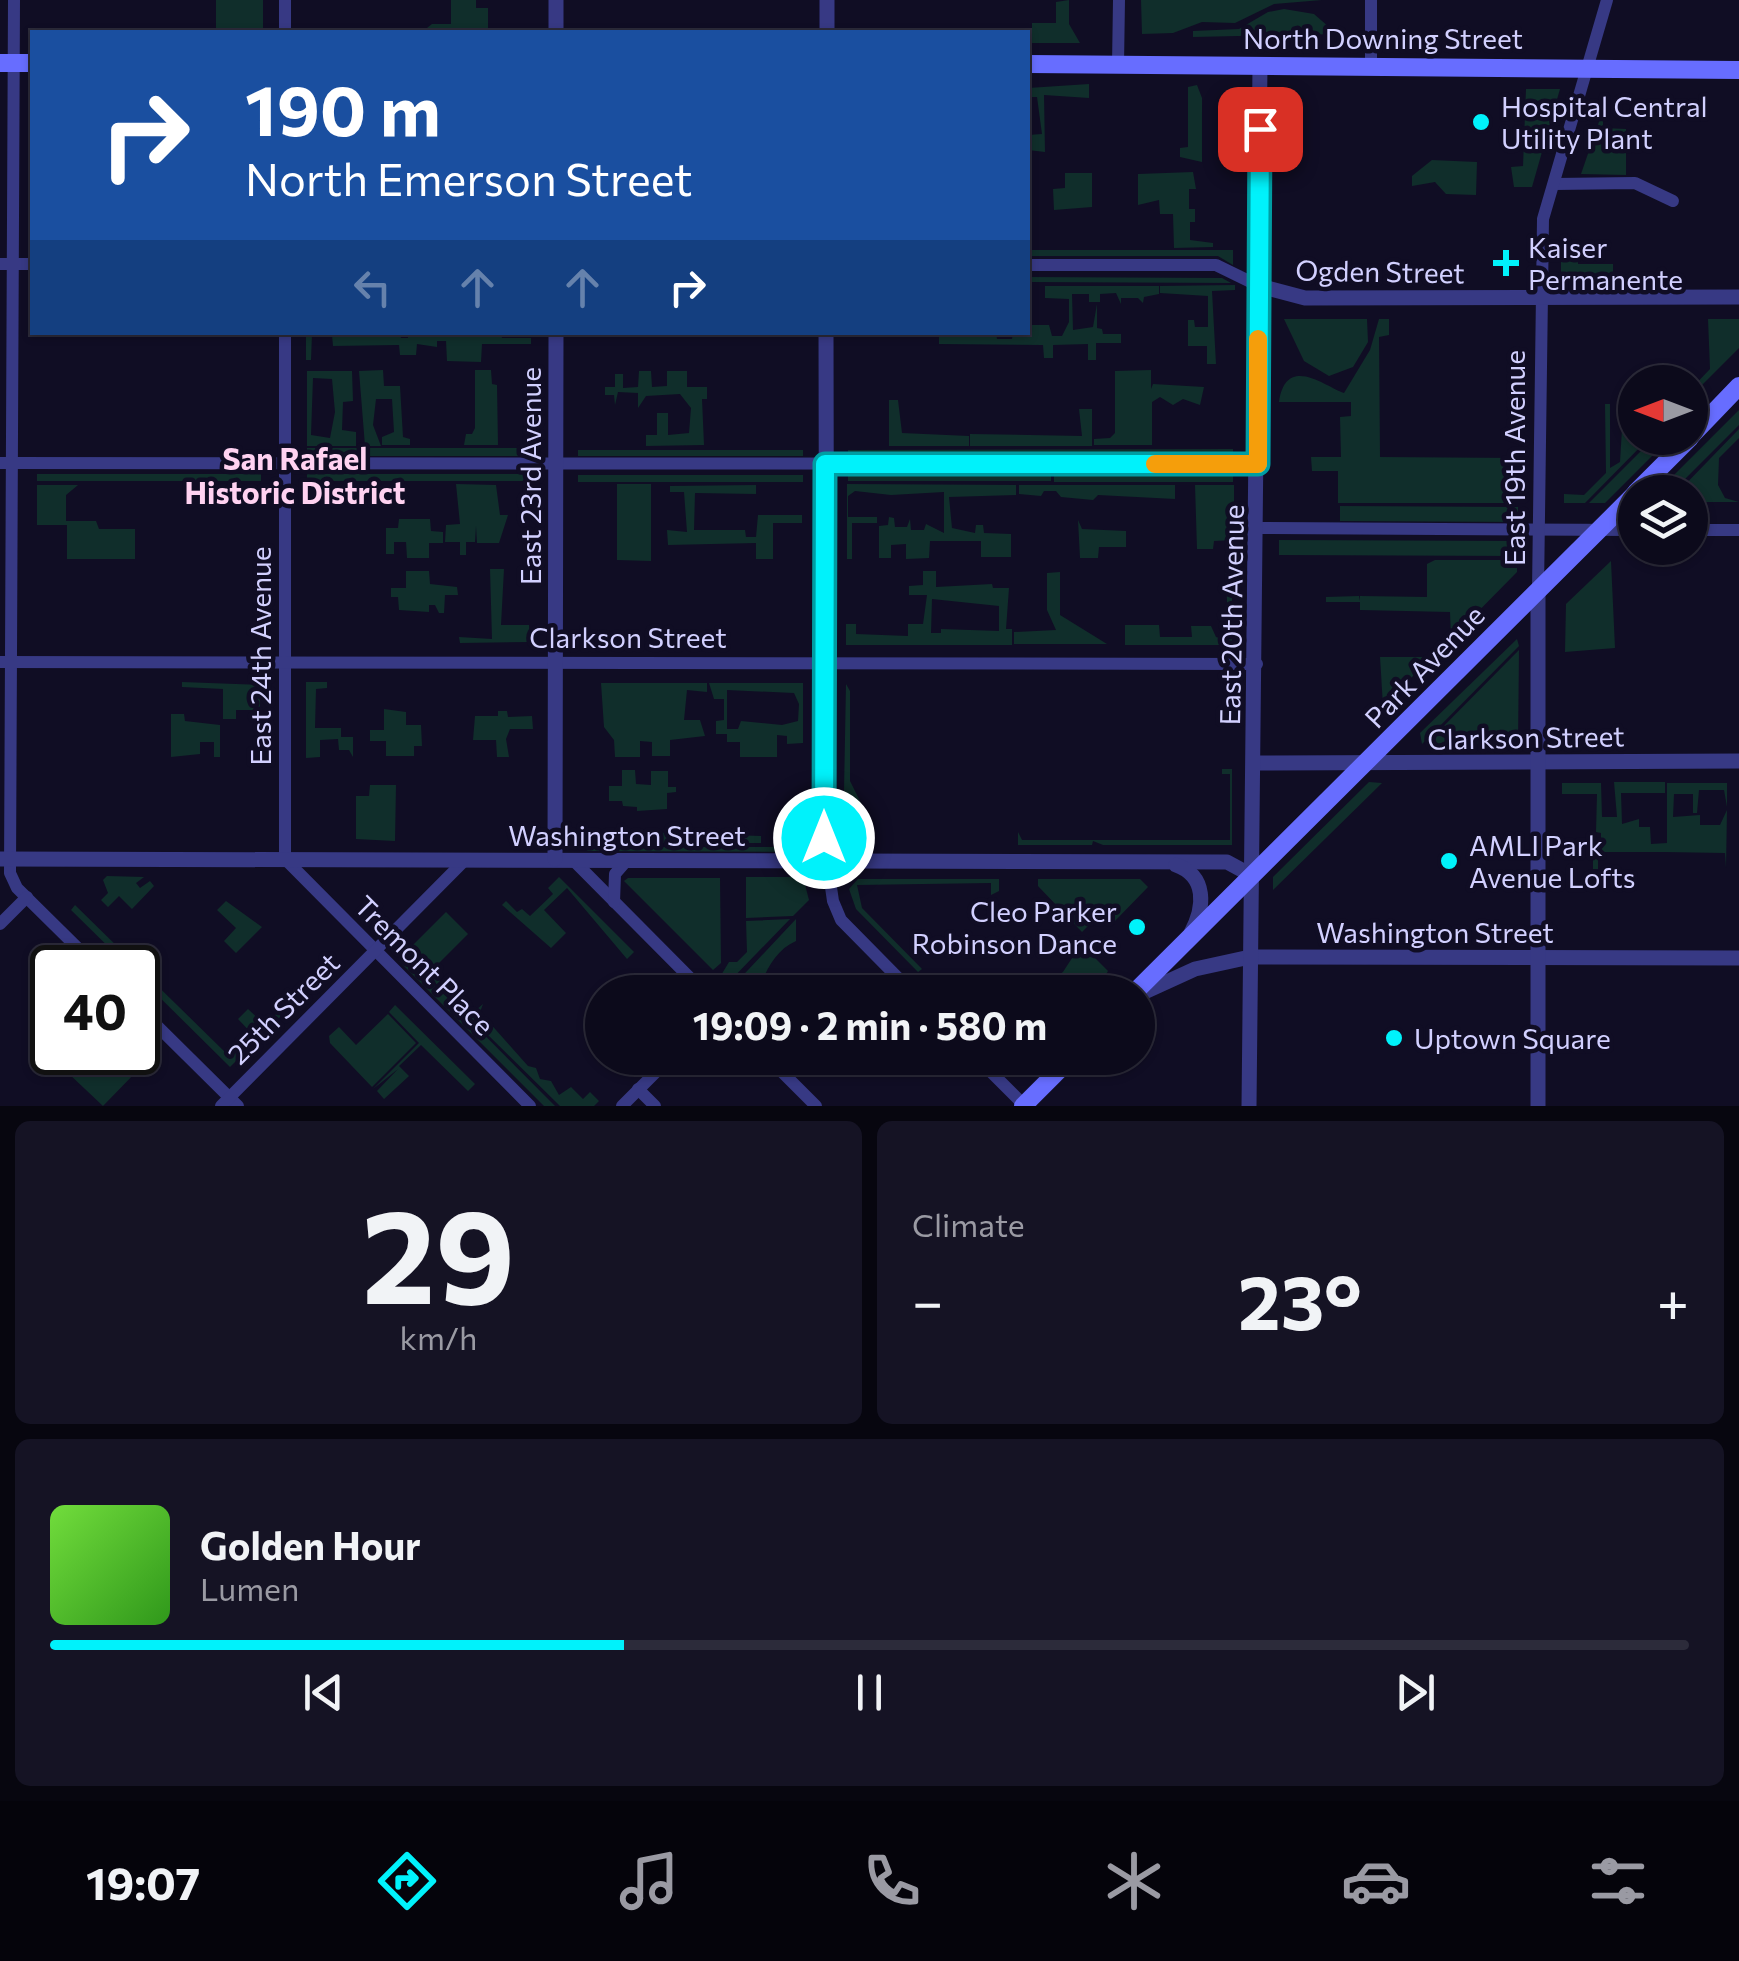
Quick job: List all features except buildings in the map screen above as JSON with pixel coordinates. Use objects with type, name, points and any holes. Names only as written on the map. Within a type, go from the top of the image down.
[{"type":"main road","name":"North Downing Street","points":[[1030,64],[1739,70]]},
{"type":"main road","name":"Park Avenue","points":[[1708,419],[1739,387]]},
{"type":"main road","name":"Park Avenue","points":[[1653,475],[1673,455]]},
{"type":"main road","name":"Park Avenue","points":[[1154,975],[1618,512]]},
{"type":"main road","points":[[1024,1106],[1054,1075]]},
{"type":"street","points":[[14,0],[16,63],[7,264],[5,859],[10,874],[27,898],[75,945]]},
{"type":"street","points":[[285,0],[285,30]]},
{"type":"street","points":[[556,0],[556,30]]},
{"type":"street","points":[[827,0],[827,30]]},
{"type":"street","points":[[1118,65],[1119,0]]},
{"type":"street","points":[[1371,0],[1371,66]]},
{"type":"street","name":"East 19th Avenue","points":[[1538,1106],[1538,529],[1543,219],[1606,0]]},
{"type":"street","name":"East 20th Avenue","points":[[1249,1106],[1257,664],[1260,65]]},
{"type":"street","points":[[1554,184],[1635,183],[1673,201]]},
{"type":"street","name":"Ogden Street","points":[[1030,265],[1216,266],[1294,298],[1739,297]]},
{"type":"street","name":"East 24th Avenue","points":[[285,335],[285,859]]},
{"type":"street","name":"East 23rd Avenue","points":[[554,860],[556,335]]},
{"type":"street","points":[[826,335],[827,860],[833,902],[841,920],[895,975]]},
{"type":"street","points":[[6,464],[1258,464]]},
{"type":"street","points":[[1258,528],[1618,530]]},
{"type":"street","points":[[1708,530],[1739,530]]},
{"type":"street","name":"Clarkson Street","points":[[6,662],[1257,664]]},
{"type":"street","name":"Clarkson Street","points":[[1254,763],[1739,761]]},
{"type":"street","name":"Washington Street","points":[[5,859],[1227,862],[1251,876]]},
{"type":"street","name":"Tremont Place","points":[[285,859],[530,1106]]},
{"type":"street","name":"25th Street","points":[[229,1103],[466,860]]},
{"type":"street","points":[[572,860],[687,975]]},
{"type":"street","points":[[614,902],[614,874],[628,860]]},
{"type":"street","points":[[1162,862],[1190,871],[1200,890],[1201,908],[1186,941]]},
{"type":"street","points":[[0,924],[27,898]]},
{"type":"street","name":"Washington Street","points":[[1155,986],[1195,970],[1250,957],[1739,958]]},
{"type":"street","points":[[160,1030],[229,1103]]},
{"type":"street","points":[[622,1106],[652,1075]]},
{"type":"street","points":[[785,1075],[816,1106]]},
{"type":"street","points":[[994,1075],[1024,1106]]},
{"type":"street","points":[[638,1089],[656,1106]]},
{"type":"green space","points":[[216,0],[263,0],[263,30],[216,30]]},
{"type":"green space","points":[[451,0],[476,0],[476,8],[488,8],[488,30],[424,30],[432,24],[451,24]]},
{"type":"green space","points":[[1069,0],[1069,24],[1080,43],[1032,43],[1032,23],[1056,23],[1056,2]]},
{"type":"green space","points":[[1141,0],[1322,0],[1274,4],[1235,23],[1202,22],[1173,33],[1142,34]]},
{"type":"green space","points":[[1284,9],[1314,14],[1337,34],[1193,37],[1193,31],[1239,29],[1268,12]]},
{"type":"green space","points":[[1089,84],[1089,98],[1044,95],[1045,152],[1030,150],[1030,135],[1042,134],[1037,97],[1030,97],[1030,88]]},
{"type":"green space","points":[[1197,85],[1202,98],[1202,162],[1180,157],[1180,148],[1188,147],[1188,87]]},
{"type":"green space","points":[[1526,89],[1560,89],[1532,187],[1514,187],[1511,167],[1523,166]]},
{"type":"green space","points":[[1603,110],[1603,128],[1626,129],[1626,175],[1581,174]]},
{"type":"green space","points":[[1432,160],[1477,162],[1476,195],[1446,194],[1435,182],[1412,186],[1412,176]]},
{"type":"green space","points":[[1193,172],[1196,189],[1189,189],[1189,209],[1195,209],[1195,222],[1190,222],[1190,240],[1213,243],[1213,247],[1174,248],[1173,214],[1160,214],[1159,200],[1138,205],[1138,174]]},
{"type":"green space","points":[[1065,173],[1092,173],[1092,207],[1054,210],[1053,189],[1065,188]]},
{"type":"green space","points":[[1561,242],[1578,243],[1578,264],[1613,264],[1613,281],[1561,280]]},
{"type":"green space","points":[[1030,250],[1233,250],[1233,265],[1218,256],[1030,256]]},
{"type":"green space","points":[[1030,277],[1222,278],[1231,283],[1030,282]]},
{"type":"green space","points":[[1235,285],[1235,290],[1212,291],[1216,364],[1207,364],[1207,346],[1188,346],[1188,320],[1194,320],[1195,327],[1208,327],[1208,296],[1160,293],[1160,286]]},
{"type":"green space","points":[[1045,286],[1159,286],[1159,294],[1144,297],[1143,303],[1138,298],[1121,298],[1121,304],[1116,293],[1100,294],[1100,302],[1089,302],[1089,294],[1072,294],[1073,330],[1093,327],[1097,304],[1097,328],[1103,334],[1121,334],[1121,343],[1096,343],[1096,360],[1088,360],[1088,344],[1053,345],[1053,358],[1044,358],[1043,345],[939,344],[939,337],[968,335],[1012,339],[1013,335],[1030,335],[1030,325],[1049,325],[1052,336],[1062,336],[1069,322],[1069,299],[1045,298]]},
{"type":"green space","points":[[1284,319],[1367,319],[1368,342],[1353,367],[1329,376],[1304,361]]},
{"type":"green space","points":[[1379,319],[1389,319],[1389,335],[1379,337],[1380,457],[1518,458],[1519,503],[1338,503],[1338,471],[1312,471],[1311,457],[1341,457],[1340,417],[1351,416],[1351,402],[1279,402],[1283,387],[1298,376],[1344,393],[1370,350]]},
{"type":"green space","points":[[1708,319],[1739,319],[1739,348],[1708,379]]},
{"type":"green space","points":[[306,335],[312,335],[311,360],[306,360]]},
{"type":"green space","points":[[332,335],[501,335],[531,338],[531,344],[482,344],[481,362],[447,361],[446,341],[437,341],[437,347],[417,344],[416,355],[400,355],[399,345],[333,346]]},
{"type":"green space","points":[[383,370],[384,386],[400,386],[403,437],[410,439],[410,445],[382,445],[382,437],[394,432],[392,399],[376,399],[373,425],[381,446],[365,446],[359,371]]},
{"type":"green space","points":[[475,370],[491,370],[492,384],[497,385],[498,445],[464,445],[466,434],[472,434],[475,428]]},
{"type":"green space","points":[[1151,370],[1151,389],[1153,384],[1204,387],[1200,405],[1183,399],[1173,405],[1160,397],[1152,402],[1152,445],[1094,445],[1094,439],[1110,438],[1115,433],[1115,371]]},
{"type":"green space","points":[[307,371],[352,371],[353,401],[343,402],[342,430],[356,432],[356,446],[307,446]],"holes":[[[313,378],[332,379],[335,412],[330,438],[311,435]]]},
{"type":"green space","points":[[639,371],[651,371],[652,387],[667,386],[667,371],[687,371],[687,387],[707,387],[707,399],[702,399],[704,445],[646,446],[646,435],[657,435],[657,413],[668,413],[668,435],[689,433],[691,408],[680,394],[646,396],[638,408],[638,393],[618,392],[615,405],[614,395],[605,395],[605,387],[615,387],[615,374],[623,374],[623,388],[638,387]]},
{"type":"green space","points":[[889,400],[898,400],[902,433],[969,436],[969,446],[889,446]]},
{"type":"green space","points":[[1605,404],[1610,404],[1610,468],[1620,462],[1620,455],[1632,455],[1585,503],[1564,503],[1564,494],[1584,495],[1606,473]]},
{"type":"green space","points":[[1079,409],[1092,409],[1092,446],[970,446],[970,434],[1082,436]]},
{"type":"green space","points":[[1739,410],[1739,425],[1689,475],[1674,475],[1694,455],[1708,455],[1708,441]]},
{"type":"green space","points":[[1739,429],[1739,438],[1719,458],[1718,485],[1725,498],[1739,502],[1708,502],[1708,475],[1694,475]]},
{"type":"green space","points":[[307,448],[533,448],[533,456],[307,456]]},
{"type":"green space","points":[[1233,449],[1233,455],[848,455],[848,450]]},
{"type":"green space","points":[[578,450],[803,450],[803,456],[578,456]]},
{"type":"green space","points":[[1637,455],[1653,455],[1633,475],[1618,475],[1618,490],[1605,503],[1589,503]]},
{"type":"green space","points":[[37,474],[261,474],[261,481],[37,481]]},
{"type":"green space","points":[[307,474],[533,474],[533,481],[307,481]]},
{"type":"green space","points":[[578,475],[803,475],[803,482],[578,482]]},
{"type":"green space","points":[[1051,475],[1051,481],[848,481],[848,476]]},
{"type":"green space","points":[[1054,475],[1233,475],[1233,482],[1054,482]]},
{"type":"green space","points":[[456,484],[496,485],[500,515],[508,515],[499,543],[477,543],[476,526],[475,542],[466,542],[466,555],[460,555],[460,542],[445,542],[446,525],[460,524]]},
{"type":"green space","points":[[617,484],[651,484],[651,561],[617,560]]},
{"type":"green space","points":[[847,484],[1016,485],[1016,495],[949,497],[952,528],[975,533],[976,525],[983,525],[984,533],[1011,534],[1011,557],[981,557],[981,541],[930,541],[929,558],[906,559],[906,544],[891,545],[891,558],[879,558],[879,526],[888,525],[889,517],[894,518],[895,527],[907,527],[910,519],[911,530],[924,530],[926,524],[944,533],[944,492],[891,495],[855,491],[848,496],[848,517],[877,517],[877,523],[852,523],[852,559],[847,559]]},
{"type":"green space","points":[[37,485],[78,485],[66,495],[66,521],[96,521],[99,529],[135,529],[135,559],[67,559],[67,525],[37,525]]},
{"type":"green space","points":[[756,485],[756,494],[695,493],[694,530],[745,530],[746,537],[756,537],[758,515],[802,515],[802,523],[773,523],[773,559],[756,559],[756,543],[668,545],[667,530],[687,532],[684,492],[670,492],[670,486]]},
{"type":"green space","points":[[1019,485],[1175,485],[1175,499],[1098,495],[1093,500],[1061,497],[1056,491],[1044,491],[1041,496],[1019,494]]},
{"type":"green space","points":[[1195,485],[1234,485],[1234,540],[1214,541],[1213,549],[1197,549]]},
{"type":"green space","points":[[1340,506],[1518,507],[1518,522],[1340,521]]},
{"type":"green space","points":[[399,519],[430,519],[431,531],[443,532],[443,543],[429,543],[429,558],[407,558],[406,542],[394,542],[394,554],[386,554],[386,528],[398,528]]},
{"type":"green space","points":[[1078,520],[1082,529],[1126,531],[1126,547],[1099,547],[1098,558],[1080,558]]},
{"type":"green space","points":[[1279,540],[1518,541],[1518,556],[1279,555]]},
{"type":"green space","points":[[1435,560],[1517,560],[1517,572],[1451,639],[1450,612],[1360,610],[1360,602],[1326,602],[1326,597],[1359,596],[1360,601],[1360,596],[1427,597],[1427,564]]},
{"type":"green space","points":[[1611,561],[1615,648],[1565,652],[1566,604]]},
{"type":"green space","points":[[490,569],[504,569],[501,625],[529,625],[530,642],[460,643],[459,637],[492,639]]},
{"type":"green space","points":[[406,571],[429,571],[430,584],[457,587],[458,595],[445,595],[444,613],[439,613],[435,605],[429,605],[429,612],[399,610],[398,597],[391,597],[391,588],[406,588]]},
{"type":"green space","points":[[923,571],[936,571],[936,587],[992,584],[993,588],[1009,588],[1006,629],[1012,629],[1012,645],[846,645],[846,624],[856,624],[856,634],[908,636],[908,624],[923,624],[927,595],[909,595],[909,586],[923,585]],"holes":[[[932,599],[999,606],[999,631],[941,629],[941,633],[931,633]]]},
{"type":"green space","points":[[1060,572],[1060,615],[1107,644],[1014,644],[1014,632],[1056,630],[1047,610],[1047,573]]},
{"type":"green space","points":[[1225,573],[1232,573],[1232,645],[1125,645],[1125,625],[1159,625],[1160,637],[1192,637],[1191,626],[1211,626],[1216,637],[1227,640]]},
{"type":"green space","points":[[1517,639],[1519,646],[1422,744],[1420,733]]},
{"type":"green space","points":[[1519,650],[1518,744],[1429,744],[1428,742]]},
{"type":"green space","points":[[1380,657],[1432,657],[1383,706]]},
{"type":"green space","points":[[182,682],[260,685],[260,710],[236,710],[236,719],[223,719],[223,689],[182,687]]},
{"type":"green space","points":[[306,682],[327,682],[327,688],[316,689],[315,728],[341,728],[341,737],[353,737],[353,757],[349,750],[339,750],[338,739],[320,740],[320,757],[306,758]]},
{"type":"green space","points":[[601,683],[707,683],[707,692],[687,690],[684,720],[700,720],[705,736],[670,740],[670,756],[652,756],[652,742],[640,741],[640,757],[615,757],[614,740],[604,727]]},
{"type":"green space","points":[[709,683],[803,683],[803,743],[787,744],[787,736],[777,735],[777,757],[740,757],[740,742],[727,742],[727,734],[716,734],[716,721],[724,720],[724,699],[714,699]],"holes":[[[727,690],[794,693],[799,704],[798,721],[782,725],[741,721],[738,729],[727,729]]]},
{"type":"green space","points":[[846,684],[850,691],[850,781],[863,807],[863,845],[843,844]]},
{"type":"green space","points":[[384,709],[406,712],[406,725],[421,725],[422,746],[414,746],[414,756],[386,756],[386,741],[370,741],[370,730],[384,730]]},
{"type":"green space","points":[[498,711],[507,711],[508,717],[532,716],[533,729],[510,729],[506,739],[509,757],[497,757],[496,740],[473,740],[475,716],[498,716]]},
{"type":"green space","points":[[171,714],[184,714],[185,721],[220,725],[220,757],[214,757],[214,742],[200,742],[200,754],[171,757]]},
{"type":"green space","points":[[1222,769],[1232,769],[1232,845],[1103,845],[1093,841],[1092,845],[1018,845],[1018,832],[1022,840],[1230,840],[1230,774],[1222,774]]},
{"type":"green space","points":[[622,770],[635,770],[636,784],[651,785],[651,771],[668,771],[668,787],[676,787],[676,792],[667,793],[667,809],[637,811],[637,807],[623,806],[622,801],[609,801],[609,786],[622,786]]},
{"type":"green space","points":[[1369,782],[1382,783],[1273,890],[1273,877]]},
{"type":"green space","points":[[1614,782],[1665,782],[1665,793],[1621,793],[1622,824],[1639,819],[1639,827],[1650,827],[1651,844],[1667,843],[1667,783],[1727,783],[1727,807],[1724,790],[1699,790],[1697,813],[1693,813],[1693,794],[1674,794],[1673,817],[1700,815],[1700,825],[1720,825],[1727,810],[1726,868],[1725,853],[1598,852],[1598,869],[1593,869],[1593,848],[1601,848],[1601,833],[1596,832],[1597,794],[1562,794],[1562,783],[1601,783],[1602,817],[1617,817]]},
{"type":"green space","points":[[370,785],[396,785],[395,841],[356,839],[356,796],[369,796]]},
{"type":"green space","points":[[579,830],[761,836],[761,843],[579,843]]},
{"type":"green space","points":[[582,847],[802,847],[802,852],[588,851]]},
{"type":"green space","points":[[107,876],[144,877],[136,883],[140,888],[150,881],[154,886],[132,909],[119,896],[108,907],[101,900],[108,893],[103,880]]},
{"type":"green space","points":[[559,877],[634,952],[627,959],[567,888],[544,910],[566,933],[551,948],[502,905],[506,901],[517,912],[522,909],[530,916],[553,894],[548,888]]},
{"type":"green space","points":[[746,877],[803,877],[809,900],[793,916],[746,918]]},
{"type":"green space","points":[[720,878],[721,963],[713,970],[624,881]]},
{"type":"green space","points":[[858,879],[999,879],[999,891],[991,895],[991,883],[857,885],[862,908],[922,969],[918,972],[856,909],[849,889]]},
{"type":"green space","points":[[1038,879],[1140,879],[1148,887],[1112,924],[1101,913],[1082,932],[1038,886]]},
{"type":"green space","points":[[226,901],[262,927],[236,953],[224,941],[236,928],[217,910]]},
{"type":"green space","points":[[75,905],[116,945],[107,945],[71,910]]},
{"type":"green space","points":[[446,912],[468,934],[430,972],[475,1011],[483,1004],[480,1012],[528,1066],[536,1068],[540,1079],[551,1081],[559,1095],[571,1087],[583,1099],[590,1092],[599,1101],[594,1106],[560,1106],[405,953]]},
{"type":"green space","points":[[790,919],[736,975],[721,975],[729,962],[737,962],[747,952],[746,921]]},
{"type":"green space","points":[[796,919],[796,941],[777,956],[765,975],[743,975]]},
{"type":"green space","points":[[1078,941],[1108,971],[1106,975],[1058,975],[1074,955],[1069,950]]},
{"type":"green space","points":[[405,955],[555,1106],[544,1106],[399,961]]},
{"type":"green space","points":[[160,988],[227,1054],[244,1038],[249,1042],[255,1037],[238,1019],[248,1009],[265,1025],[278,1012],[282,1015],[230,1067],[160,998]]},
{"type":"green space","points":[[395,1005],[475,1084],[468,1091],[421,1045],[399,1066],[409,1076],[384,1099],[377,1091],[398,1069],[373,1089],[419,1043],[389,1012]]},
{"type":"green space","points":[[388,1014],[416,1043],[372,1087],[330,1043],[329,1036],[339,1027],[356,1045]]},
{"type":"green space","points":[[70,1075],[133,1075],[103,1106]]},
{"type":"slow traffic","points":[[1155,464],[1258,464],[1258,339]]},
{"type":"place","name":"Hospital Central Utility Plant","points":[[1481,122]]},
{"type":"place","name":"Kaiser Permanente","points":[[1506,263]]},
{"type":"place","name":"AMLI Park Avenue Lofts","points":[[1449,861]]},
{"type":"place","name":"Cleo Parker Robinson Dance","points":[[1137,927]]},
{"type":"place","name":"Uptown Square","points":[[1394,1038]]},
{"type":"district","name":"San Rafael Historic District","points":[[295,474]]},
{"type":"route","points":[[824,838],[825,464],[1258,464],[1260,129]]}]
